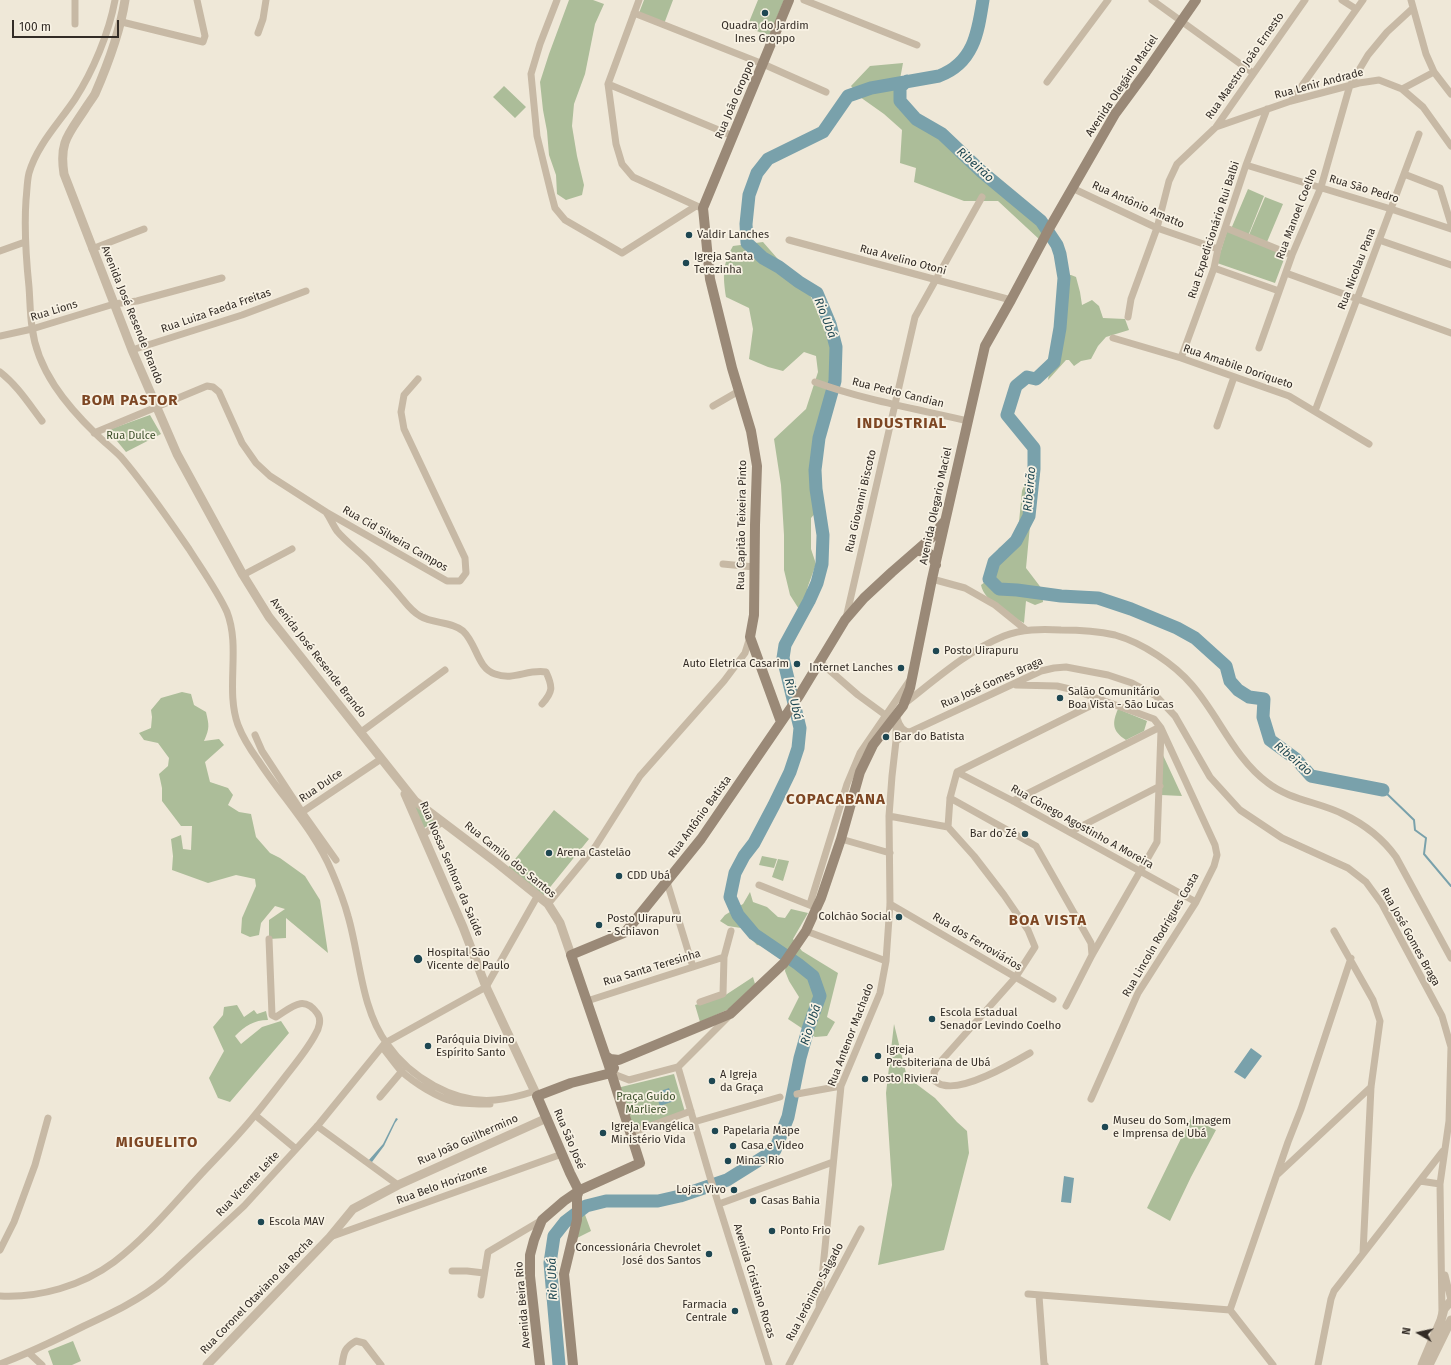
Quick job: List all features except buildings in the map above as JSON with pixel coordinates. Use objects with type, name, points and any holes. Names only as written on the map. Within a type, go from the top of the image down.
[{"type":"main road","name":"Rua João Groppo","points":[[699,207],[733,136],[789,0]]},
{"type":"main road","name":"Avenida Olegário Maciel","points":[[1072,188],[1115,114],[1196,0]]},
{"type":"main road","name":"Avenida Olegario Maciel","points":[[730,1014],[784,963],[806,930],[812,906],[821,898],[841,839],[860,772],[873,745],[892,717],[903,706],[910,688],[932,579],[985,346],[1072,188]]},
{"type":"main road","name":"Rua Capitão Teixeira Pinto","points":[[699,207],[710,279],[732,368],[751,431],[757,466],[754,615],[750,637]]},
{"type":"main road","name":"Rua Antônio Batista","points":[[571,955],[624,933],[701,839],[799,696],[846,620],[864,598],[931,538],[946,518]]},
{"type":"main road","points":[[918,551],[928,552],[934,558],[936,565]]},
{"type":"main road","points":[[750,637],[781,722]]},
{"type":"main road","name":"Rua Camilo dos Santos","points":[[571,955],[631,1133]]},
{"type":"main road","points":[[606,1056],[610,1059],[619,1060],[730,1014]]},
{"type":"main road","points":[[536,1094],[611,1073],[619,1060]]},
{"type":"main road","name":"Rua São José","points":[[536,1094],[562,1154],[583,1189]]},
{"type":"main road","name":"Avenida Beira Rio","points":[[540,1365],[530,1276],[530,1255],[534,1240],[542,1220],[564,1201],[583,1189],[640,1163],[631,1133]]},
{"type":"main road","points":[[573,1365],[564,1274],[576,1222],[573,1207],[577,1196],[583,1189]]},
{"type":"main road","points":[[564,1201],[573,1207]]},
{"type":"street","points":[[75,0],[75,24]]},
{"type":"street","points":[[114,0],[107,31],[89,76],[77,96],[43,143],[34,159],[28,176],[25,242],[32,329],[38,355],[55,388],[94,433],[119,455],[157,503],[205,574],[227,613],[232,631],[232,689],[237,724],[244,740],[267,775],[300,814]]},
{"type":"street","name":"Avenida José Resende Brando","points":[[125,0],[122,22],[94,96],[66,137],[62,150],[64,174],[132,350],[156,406],[178,454],[243,575],[269,617],[381,758]]},
{"type":"street","points":[[122,22],[203,42],[205,36],[197,0]]},
{"type":"street","points":[[258,33],[263,19],[266,0]]},
{"type":"street","points":[[557,0],[540,44],[531,74],[537,136],[555,208],[565,220],[622,253],[699,207]]},
{"type":"street","points":[[639,0],[608,84],[616,144],[622,164],[633,177],[699,207]]},
{"type":"street","points":[[804,0],[917,45]]},
{"type":"street","points":[[1046,82],[1108,0]]},
{"type":"street","points":[[1152,0],[1253,73]]},
{"type":"street","name":"Rua Maestro João Ernesto","points":[[1128,317],[1131,299],[1157,228],[1169,181],[1177,164],[1216,127],[1305,0]]},
{"type":"street","points":[[1342,0],[1356,9]]},
{"type":"street","points":[[1291,101],[1363,0]]},
{"type":"street","points":[[1411,0],[1426,54],[1434,72],[1451,94]]},
{"type":"street","name":"Rua Manoel Coelho","points":[[1259,348],[1292,255],[1321,187],[1350,85],[1368,56],[1387,32],[1413,8]]},
{"type":"street","points":[[634,13],[763,64],[826,92]]},
{"type":"street","points":[[1402,89],[1434,72]]},
{"type":"street","name":"Rua Lenir Andrade","points":[[1216,127],[1291,101],[1350,85],[1379,80],[1402,89],[1423,107],[1451,146]]},
{"type":"street","points":[[608,84],[733,136]]},
{"type":"street","name":"Rua Expedicionário Rui Balbi","points":[[1181,358],[1214,268],[1218,249],[1246,165],[1267,109]]},
{"type":"street","name":"Rua Nicolau Pana","points":[[1315,411],[1419,134]]},
{"type":"street","name":"Rua São Pedro","points":[[1246,165],[1321,187],[1451,229]]},
{"type":"street","points":[[1404,174],[1440,188],[1451,224]]},
{"type":"street","name":"Rua Antônio Amatto","points":[[1072,188],[1157,228],[1218,249]]},
{"type":"street","name":"Rua Giovanni Biscoto","points":[[846,620],[915,317],[982,197]]},
{"type":"street","points":[[1226,228],[1292,255]]},
{"type":"street","points":[[92,249],[144,229]]},
{"type":"street","name":"Rua Avelino Otoni","points":[[789,240],[1011,300]]},
{"type":"street","points":[[1379,240],[1451,265]]},
{"type":"street","points":[[0,251],[25,242]]},
{"type":"street","points":[[1214,268],[1279,291]]},
{"type":"street","points":[[1286,273],[1451,333]]},
{"type":"street","name":"Rua Lions","points":[[0,336],[32,329],[114,304],[137,301],[222,278]]},
{"type":"street","name":"Rua Luiza Faeda Freitas","points":[[132,350],[229,319],[306,291]]},
{"type":"street","name":"Rua Amabile Doriqueto","points":[[1113,338],[1181,358],[1289,396],[1369,444]]},
{"type":"street","points":[[0,372],[23,396],[42,421]]},
{"type":"street","points":[[1217,426],[1234,376]]},
{"type":"street","name":"Rua Cid Silveira Campos","points":[[156,406],[207,386],[213,386],[219,392],[242,443],[256,463],[270,476],[326,512],[447,581],[460,581],[466,572],[465,558],[404,429],[401,412],[404,395],[418,379]]},
{"type":"street","name":"Rua Pedro Candian","points":[[815,382],[839,390],[968,421]]},
{"type":"street","points":[[713,406],[739,391]]},
{"type":"street","points":[[94,433],[156,406]]},
{"type":"street","points":[[326,512],[337,531],[374,566],[412,610],[420,616],[457,627],[463,632],[472,643],[483,667],[496,674],[507,677],[520,676],[528,672],[546,672],[551,684],[550,695],[542,704]]},
{"type":"street","points":[[243,575],[292,549]]},
{"type":"street","points":[[723,564],[754,567]]},
{"type":"street","points":[[932,579],[965,588],[995,606],[1026,630]]},
{"type":"street","points":[[852,591],[857,599],[860,600],[864,598]]},
{"type":"street","points":[[903,706],[956,664],[985,645],[1004,636],[1026,630],[1088,631],[1116,636],[1144,647],[1175,668],[1193,686],[1238,752],[1253,771],[1268,784],[1286,794],[1343,813],[1366,828],[1388,846],[1396,857],[1451,958]]},
{"type":"street","points":[[548,904],[595,847],[640,776],[724,681],[744,653],[750,637]]},
{"type":"street","points":[[820,662],[858,695],[892,717],[903,729],[910,732]]},
{"type":"street","name":"Rua José Gomes Braga","points":[[896,741],[910,732],[1014,685],[1041,671],[1066,666],[1108,675],[1132,683],[1156,696],[1175,716],[1210,777],[1240,810],[1282,838],[1348,868],[1366,882],[1382,904],[1442,1016],[1451,1047],[1449,1120],[1440,1184],[1442,1264]]},
{"type":"street","points":[[361,732],[445,670]]},
{"type":"street","points":[[759,885],[812,906],[850,778],[860,753],[892,717],[912,677]]},
{"type":"street","name":"Rua Lincoln Rodrigues Costa","points":[[1014,685],[1057,686],[1074,690],[1154,719],[1161,728],[1215,844],[1217,855],[1214,866],[1196,902],[1138,993],[1091,1099]]},
{"type":"street","points":[[948,827],[950,798],[958,772],[1102,700]]},
{"type":"street","name":"Rua Antenor Machado","points":[[819,1308],[841,1086],[880,993],[886,961],[890,904],[889,816],[896,741],[892,717]]},
{"type":"street","points":[[1013,801],[1161,728],[1157,842],[1092,955],[1066,1006]]},
{"type":"street","points":[[255,735],[262,751],[320,849],[336,881],[348,916],[363,987],[373,1019],[383,1045],[402,1071],[425,1088],[449,1100],[457,1102],[498,1104],[520,1095]]},
{"type":"street","name":"Rua Dulce","points":[[336,860],[300,814],[381,758]]},
{"type":"street","name":"Rua Camilo dos Santos","points":[[381,758],[415,801],[548,904],[560,923],[571,955]]},
{"type":"street","name":"Rua Cônego Agostinho A Moreira","points":[[958,772],[1196,902]]},
{"type":"street","name":"Rua Nossa Senhora da Saúde","points":[[400,783],[463,927],[486,987],[536,1094]]},
{"type":"street","points":[[1070,832],[1160,786]]},
{"type":"street","points":[[950,798],[1036,846],[1091,943],[1092,955]]},
{"type":"street","points":[[889,816],[948,827],[978,862],[1028,930],[1035,947],[1015,978],[942,1060],[934,1072],[935,1081],[942,1085],[954,1086],[1005,1068],[1030,1053]]},
{"type":"street","points":[[423,834],[443,822]]},
{"type":"street","points":[[841,839],[890,853]]},
{"type":"street","points":[[667,882],[693,967]]},
{"type":"street","points":[[486,987],[538,895]]},
{"type":"street","name":"Rua dos Ferroviários","points":[[890,904],[1053,999]]},
{"type":"street","points":[[806,930],[886,961]]},
{"type":"street","points":[[700,1002],[723,994],[724,957],[731,931]]},
{"type":"street","points":[[1334,931],[1351,958],[1373,1000],[1380,1021],[1371,1087],[1363,1253]]},
{"type":"street","points":[[0,1296],[12,1297],[37,1294],[57,1289],[80,1281],[113,1262],[159,1220],[255,1115],[303,1054],[316,1035],[320,1025],[319,1016],[314,1008],[307,1003],[300,1003],[276,1017],[272,1015],[269,939]]},
{"type":"street","name":"Rua Santa Teresinha","points":[[587,1000],[724,957]]},
{"type":"street","points":[[1230,1310],[1276,1176],[1301,1109],[1351,958]]},
{"type":"street","name":"Rua Vicente Leite","points":[[0,1364],[29,1353],[127,1305],[153,1289],[244,1206],[317,1126],[383,1045],[486,987]]},
{"type":"street","points":[[611,1073],[629,1080],[678,1067],[730,1014]]},
{"type":"street","points":[[383,1045],[416,1075],[429,1083],[463,1098],[494,1101],[520,1095],[536,1094]]},
{"type":"street","points":[[678,1067],[694,1122],[780,1097]]},
{"type":"street","points":[[380,1097],[402,1071]]},
{"type":"street","points":[[797,1094],[841,1086]]},
{"type":"street","points":[[1276,1176],[1371,1087]]},
{"type":"street","points":[[631,1133],[691,1111]]},
{"type":"street","points":[[255,1115],[296,1149]]},
{"type":"street","points":[[0,1250],[14,1222],[35,1165],[48,1118]]},
{"type":"street","name":"Rua João Guilhermino","points":[[398,1185],[546,1118]]},
{"type":"street","name":"Avenida Cristiano Rocas","points":[[694,1122],[769,1365]]},
{"type":"street","points":[[317,1126],[398,1185]]},
{"type":"street","points":[[1318,1365],[1331,1299],[1334,1291],[1444,1149]]},
{"type":"street","name":"Rua Belo Horizonte","points":[[330,1237],[562,1154]]},
{"type":"street","points":[[719,1204],[833,1162]]},
{"type":"street","points":[[1420,1181],[1440,1184]]},
{"type":"street","name":"Rua Coronel Otaviano da Rocha","points":[[207,1365],[330,1237],[353,1209],[398,1185]]},
{"type":"street","points":[[481,1295],[488,1252],[542,1220]]},
{"type":"street","name":"Rua Jerônimo Salgado","points":[[789,1365],[861,1229]]},
{"type":"street","points":[[1442,1264],[1451,1300],[1445,1306],[1442,1314]]},
{"type":"street","points":[[1422,1365],[1441,1320],[1442,1264]]},
{"type":"street","points":[[452,1271],[484,1273]]},
{"type":"street","points":[[1028,1294],[1230,1310],[1273,1365]]},
{"type":"street","points":[[1039,1296],[1045,1365]]},
{"type":"street","points":[[1429,1365],[1451,1319],[1444,1318],[1442,1314]]},
{"type":"street","points":[[342,1365],[344,1354],[348,1346],[356,1341],[364,1343],[381,1365]]},
{"type":"street","points":[[29,1353],[42,1365]]},
{"type":"green space","points":[[569,0],[593,0],[604,4],[595,24],[585,74],[574,104],[572,126],[584,185],[582,195],[566,200],[557,194],[556,175],[549,155],[540,82]]},
{"type":"green space","points":[[644,0],[673,0],[664,24],[639,13]]},
{"type":"green space","name":"Quadra do Jardim Ines Groppo","points":[[758,0],[784,0],[769,36],[747,27]]},
{"type":"green space","points":[[903,63],[898,90],[898,108],[939,132],[1045,226],[1040,240],[998,201],[964,201],[914,182],[916,168],[900,163],[902,130],[884,114],[860,97],[851,86],[870,66]]},
{"type":"green space","points":[[504,86],[526,107],[515,118],[493,97]]},
{"type":"green space","points":[[1248,189],[1264,196],[1248,236],[1231,229]]},
{"type":"green space","points":[[1265,197],[1283,204],[1267,242],[1249,235]]},
{"type":"green space","points":[[1227,231],[1286,254],[1275,283],[1217,263]]},
{"type":"green space","points":[[763,242],[811,297],[830,343],[830,378],[810,470],[819,509],[811,518],[811,549],[816,564],[808,586],[802,614],[790,595],[784,570],[784,535],[781,485],[774,439],[806,409],[818,372],[816,356],[804,352],[783,371],[768,367],[749,359],[753,329],[749,308],[726,297],[724,283],[725,265],[733,246]]},
{"type":"green space","points":[[1066,275],[1076,277],[1082,305],[1092,300],[1099,306],[1103,318],[1125,319],[1129,330],[1106,337],[1098,346],[1091,359],[1081,361],[1074,366],[1069,360],[1066,360],[1048,380]]},
{"type":"green space","name":"Rua Dulce","points":[[150,415],[161,434],[126,452],[108,430]]},
{"type":"green space","points":[[1034,469],[1040,473],[1031,515],[1026,568],[1042,589],[1043,602],[1035,605],[1026,601],[1024,623],[1005,612],[992,602],[983,591],[981,585],[989,579],[988,566],[999,548],[1010,541],[1019,522],[1022,491],[1030,471]]},
{"type":"green space","points":[[182,692],[191,694],[194,705],[206,712],[208,726],[204,741],[219,739],[224,745],[205,762],[210,782],[228,788],[233,795],[228,805],[239,812],[251,814],[256,837],[270,853],[280,858],[305,876],[320,900],[328,953],[286,918],[286,938],[269,939],[269,920],[285,909],[275,906],[261,923],[259,935],[250,937],[241,933],[242,918],[256,886],[255,879],[236,875],[208,883],[172,870],[173,856],[171,839],[181,835],[183,849],[191,850],[192,826],[181,826],[162,801],[162,788],[159,774],[168,766],[169,758],[158,743],[144,740],[139,733],[151,728],[151,710],[161,698]]},
{"type":"green space","points":[[1118,709],[1147,721],[1144,731],[1126,740],[1121,737],[1114,726]]},
{"type":"green space","points":[[1162,753],[1182,796],[1161,795]]},
{"type":"green space","points":[[411,801],[435,821],[424,828]]},
{"type":"green space","name":"Arena Castelão","points":[[554,810],[589,839],[543,896],[508,868]]},
{"type":"green space","points":[[762,856],[777,859],[774,868],[759,865]]},
{"type":"green space","points":[[778,859],[789,861],[783,881],[772,877]]},
{"type":"green space","points":[[750,892],[753,902],[767,907],[778,917],[785,918],[791,909],[808,913],[793,939],[802,951],[838,973],[827,1017],[835,1022],[827,1036],[815,1037],[788,1019],[799,997],[789,981],[785,971],[787,956],[772,947],[757,945],[741,928],[728,926],[720,921],[725,915],[743,904]]},
{"type":"green space","points":[[753,977],[755,984],[729,1009],[700,1022],[695,1005],[724,996]]},
{"type":"green space","points":[[237,1005],[244,1017],[254,1010],[257,1014],[266,1011],[268,1020],[254,1022],[239,1032],[235,1036],[241,1044],[262,1027],[281,1021],[289,1033],[230,1102],[218,1098],[209,1078],[224,1051],[213,1027],[223,1015],[224,1007]]},
{"type":"green space","points":[[894,1024],[907,1077],[935,1098],[967,1131],[969,1153],[944,1250],[878,1265],[892,1185],[886,1093]]},
{"type":"green space","name":"Praça Guido Marliere","points":[[674,1074],[685,1112],[632,1130],[617,1088]]},
{"type":"green space","points":[[1191,1118],[1216,1130],[1170,1221],[1147,1208]]},
{"type":"green space","points":[[584,1212],[591,1231],[577,1238],[581,1214]]},
{"type":"green space","points":[[73,1341],[81,1361],[72,1365],[53,1365],[48,1351]]},
{"type":"water","points":[[1251,1048],[1262,1056],[1245,1079],[1234,1072]]},
{"type":"water","points":[[669,1088],[674,1101],[660,1106],[655,1093]]},
{"type":"water","points":[[396,1118],[398,1119],[384,1146],[370,1163],[368,1161],[383,1144]]},
{"type":"water","points":[[1064,1176],[1074,1178],[1071,1203],[1061,1202]]},
{"type":"waterway","name":"Rio Ubá","points":[[559,1365],[550,1263],[554,1236],[565,1222],[586,1206],[606,1201],[658,1201],[680,1196],[727,1180],[775,1150],[788,1117],[800,1058],[809,1026],[820,996],[813,976],[754,934],[738,915],[730,897],[735,873],[744,856],[754,843],[774,805],[790,772],[798,748],[800,728],[783,658],[785,645],[809,601],[817,583],[822,564],[823,535],[816,489],[815,470],[819,438],[835,381],[836,347],[830,324],[817,293],[763,258],[747,243],[746,224],[749,195],[757,173],[768,159],[823,132],[848,96],[871,88],[939,76],[951,70],[960,63],[967,55],[976,35],[983,0]]},
{"type":"waterway","name":"Ribeirão","points":[[907,81],[900,87],[900,101],[916,119],[942,134],[982,172],[1041,221],[1057,245],[1064,278],[1060,328],[1054,362],[1036,379],[1027,377],[1016,386],[1007,415],[1034,448],[1034,469],[1029,516],[1016,541],[994,562],[989,579],[999,589],[1061,596],[1098,598],[1131,609],[1177,628],[1195,638],[1226,666],[1230,681],[1238,690],[1249,697],[1264,699],[1263,717],[1270,740],[1296,759],[1311,776],[1383,790]]},
{"type":"waterway","points":[[1383,790],[1414,820],[1415,830],[1426,838],[1424,854],[1451,886]]},
{"type":"place","name":"Quadra do Jardim Ines Groppo","points":[[765,13]]},
{"type":"place","name":"Valdir Lanches","points":[[689,235]]},
{"type":"place","name":"Igreja Santa Terezinha","points":[[686,263]]},
{"type":"place","name":"Posto Uirapuru","points":[[936,651]]},
{"type":"place","name":"Auto Eletrica Casarim","points":[[797,664]]},
{"type":"place","name":"Internet Lanches","points":[[901,668]]},
{"type":"place","name":"Salão Comunitário Boa Vista - São Lucas","points":[[1060,698]]},
{"type":"place","name":"Bar do Batista","points":[[886,737]]},
{"type":"place","name":"Bar do Zé","points":[[1025,834]]},
{"type":"place","name":"Arena Castelão","points":[[549,853]]},
{"type":"place","name":"CDD Ubá","points":[[619,876]]},
{"type":"place","name":"Colchão Social","points":[[899,917]]},
{"type":"place","name":"Posto Uirapuru - Schiavon","points":[[599,925]]},
{"type":"place","name":"Hospital São Vicente de Paulo","points":[[418,959]]},
{"type":"place","name":"Escola Estadual Senador Levindo Coelho","points":[[932,1019]]},
{"type":"place","name":"Paróquia Divino Espírito Santo","points":[[428,1046]]},
{"type":"place","name":"Igreja Presbiteriana de Ubá","points":[[878,1056]]},
{"type":"place","name":"Posto Riviera","points":[[865,1079]]},
{"type":"place","name":"A Igreja da Graça","points":[[712,1081]]},
{"type":"place","name":"Museu do Som, Imagem e Imprensa de Ubá","points":[[1105,1127]]},
{"type":"place","name":"Papelaria Mape","points":[[715,1131]]},
{"type":"place","name":"Igreja Evangélica Ministério Vida","points":[[603,1133]]},
{"type":"place","name":"Casa e Video","points":[[733,1146]]},
{"type":"place","name":"Minas Rio","points":[[728,1161]]},
{"type":"place","name":"Lojas Vivo","points":[[734,1190]]},
{"type":"place","name":"Casas Bahia","points":[[753,1201]]},
{"type":"place","name":"Escola MAV","points":[[261,1222]]},
{"type":"place","name":"Ponto Frio","points":[[772,1231]]},
{"type":"place","name":"Concessionária Chevrolet José dos Santos","points":[[709,1254]]},
{"type":"place","name":"Farmacia Centrale","points":[[735,1311]]},
{"type":"district","name":"BOM PASTOR","points":[[130,401]]},
{"type":"district","name":"INDUSTRIAL","points":[[902,424]]},
{"type":"district","name":"COPACABANA","points":[[836,800]]},
{"type":"district","name":"BOA VISTA","points":[[1048,921]]},
{"type":"district","name":"MIGUELITO","points":[[157,1143]]}]
